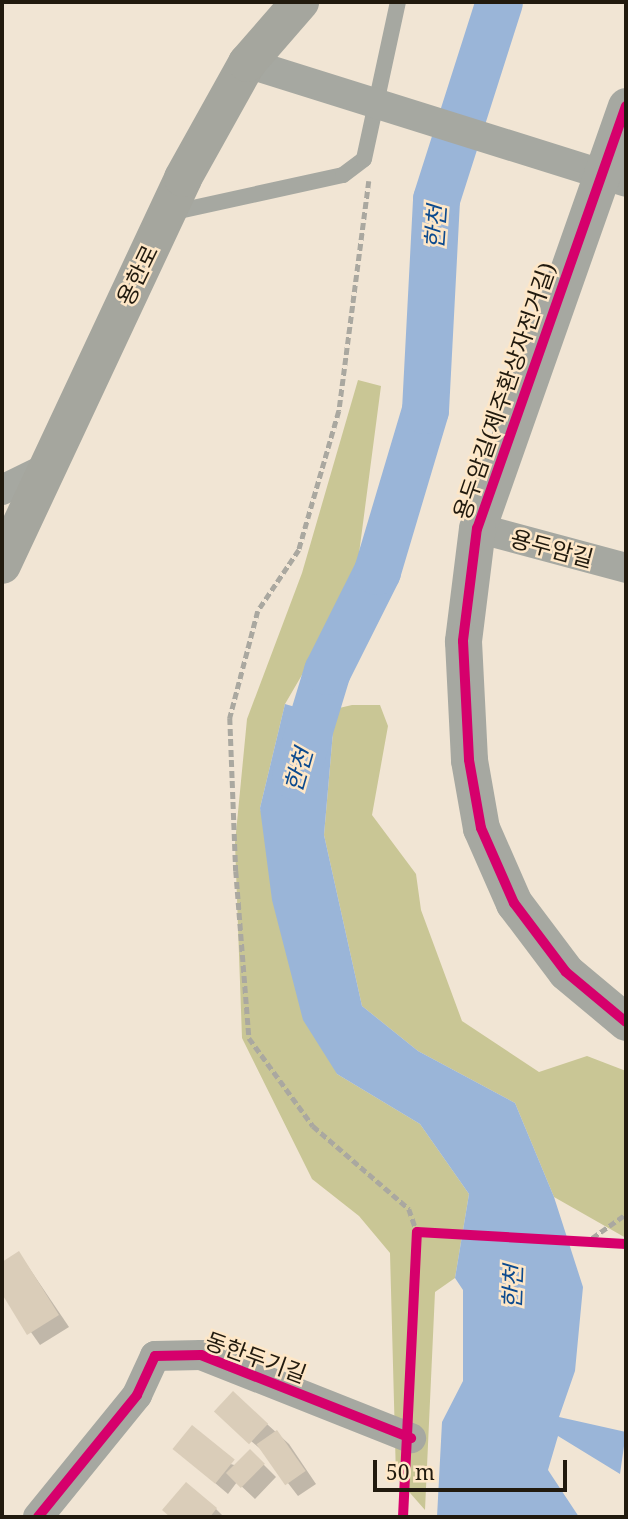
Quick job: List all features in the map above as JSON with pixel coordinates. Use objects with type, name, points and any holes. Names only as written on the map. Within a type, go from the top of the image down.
[{"type":"main road","name":"용한로","points":[[2,565],[43,470],[166,214],[247,63],[300,2]]},
{"type":"street","points":[[247,63],[376,99],[519,150],[613,178]]},
{"type":"street","name":"용두암길(제주환상자전거길)","points":[[626,106],[613,178],[477,528],[463,641],[469,760],[481,828],[514,904],[566,972],[626,1022]]},
{"type":"street","points":[[2,490],[43,470]]},
{"type":"street","name":"용두암길","points":[[477,528],[626,568]]},
{"type":"street","name":"동한두기길","points":[[37,1517],[137,1395],[155,1356],[201,1355],[411,1438]]},
{"type":"lane","points":[[166,214],[343,175],[364,159],[398,2]]},
{"type":"path","points":[[364,159],[369,182],[339,411],[299,550],[257,611],[230,718],[236,871],[249,1038],[313,1126],[409,1209],[417,1232]]},
{"type":"path","points":[[592,1238],[626,1214]]},
{"type":"shaded area","points":[[358,380],[381,386],[355,584],[285,704],[260,808],[337,1074],[420,1124],[469,1194],[455,1278],[435,1292],[425,1510],[396,1477],[390,1253],[359,1216],[312,1179],[242,1038],[235,843],[247,719],[302,573]]},
{"type":"shaded area","points":[[352,705],[380,705],[388,726],[372,815],[416,874],[421,910],[462,1021],[539,1072],[587,1056],[626,1071],[626,1238],[554,1197],[515,1103],[418,1051],[362,1006],[324,835],[335,709]]},
{"type":"water","points":[[285,704],[312,712],[335,709],[324,835],[362,1006],[418,1051],[515,1103],[554,1197],[583,1287],[575,1371],[559,1417],[626,1432],[620,1474],[558,1436],[548,1470],[579,1517],[437,1517],[442,1422],[463,1381],[463,1290],[455,1278],[469,1194],[420,1124],[337,1074],[303,1020],[272,900],[260,808]]},
{"type":"building","points":[[19,1251],[59,1315],[27,1335],[2,1294],[2,1262]]},
{"type":"building","points":[[233,1391],[268,1424],[249,1444],[214,1411]]},
{"type":"building","points":[[192,1425],[235,1460],[215,1484],[172,1449]]},
{"type":"building","points":[[277,1430],[306,1471],[285,1485],[257,1444]]},
{"type":"building","points":[[250,1449],[265,1464],[241,1488],[226,1473]]},
{"type":"building","points":[[186,1482],[217,1508],[210,1517],[170,1517],[162,1510]]},
{"type":"waterway","name":"한천","points":[[295,776],[327,671],[377,571],[425,410],[436,199],[499,2]]},
{"type":"cycle path","points":[[626,106],[477,528],[463,641],[469,760],[481,828],[514,903],[566,972],[626,1022]]},
{"type":"cycle path","points":[[403,1517],[417,1232],[626,1244]]},
{"type":"cycle path","points":[[38,1517],[137,1395],[155,1356],[201,1355],[411,1438]]}]
